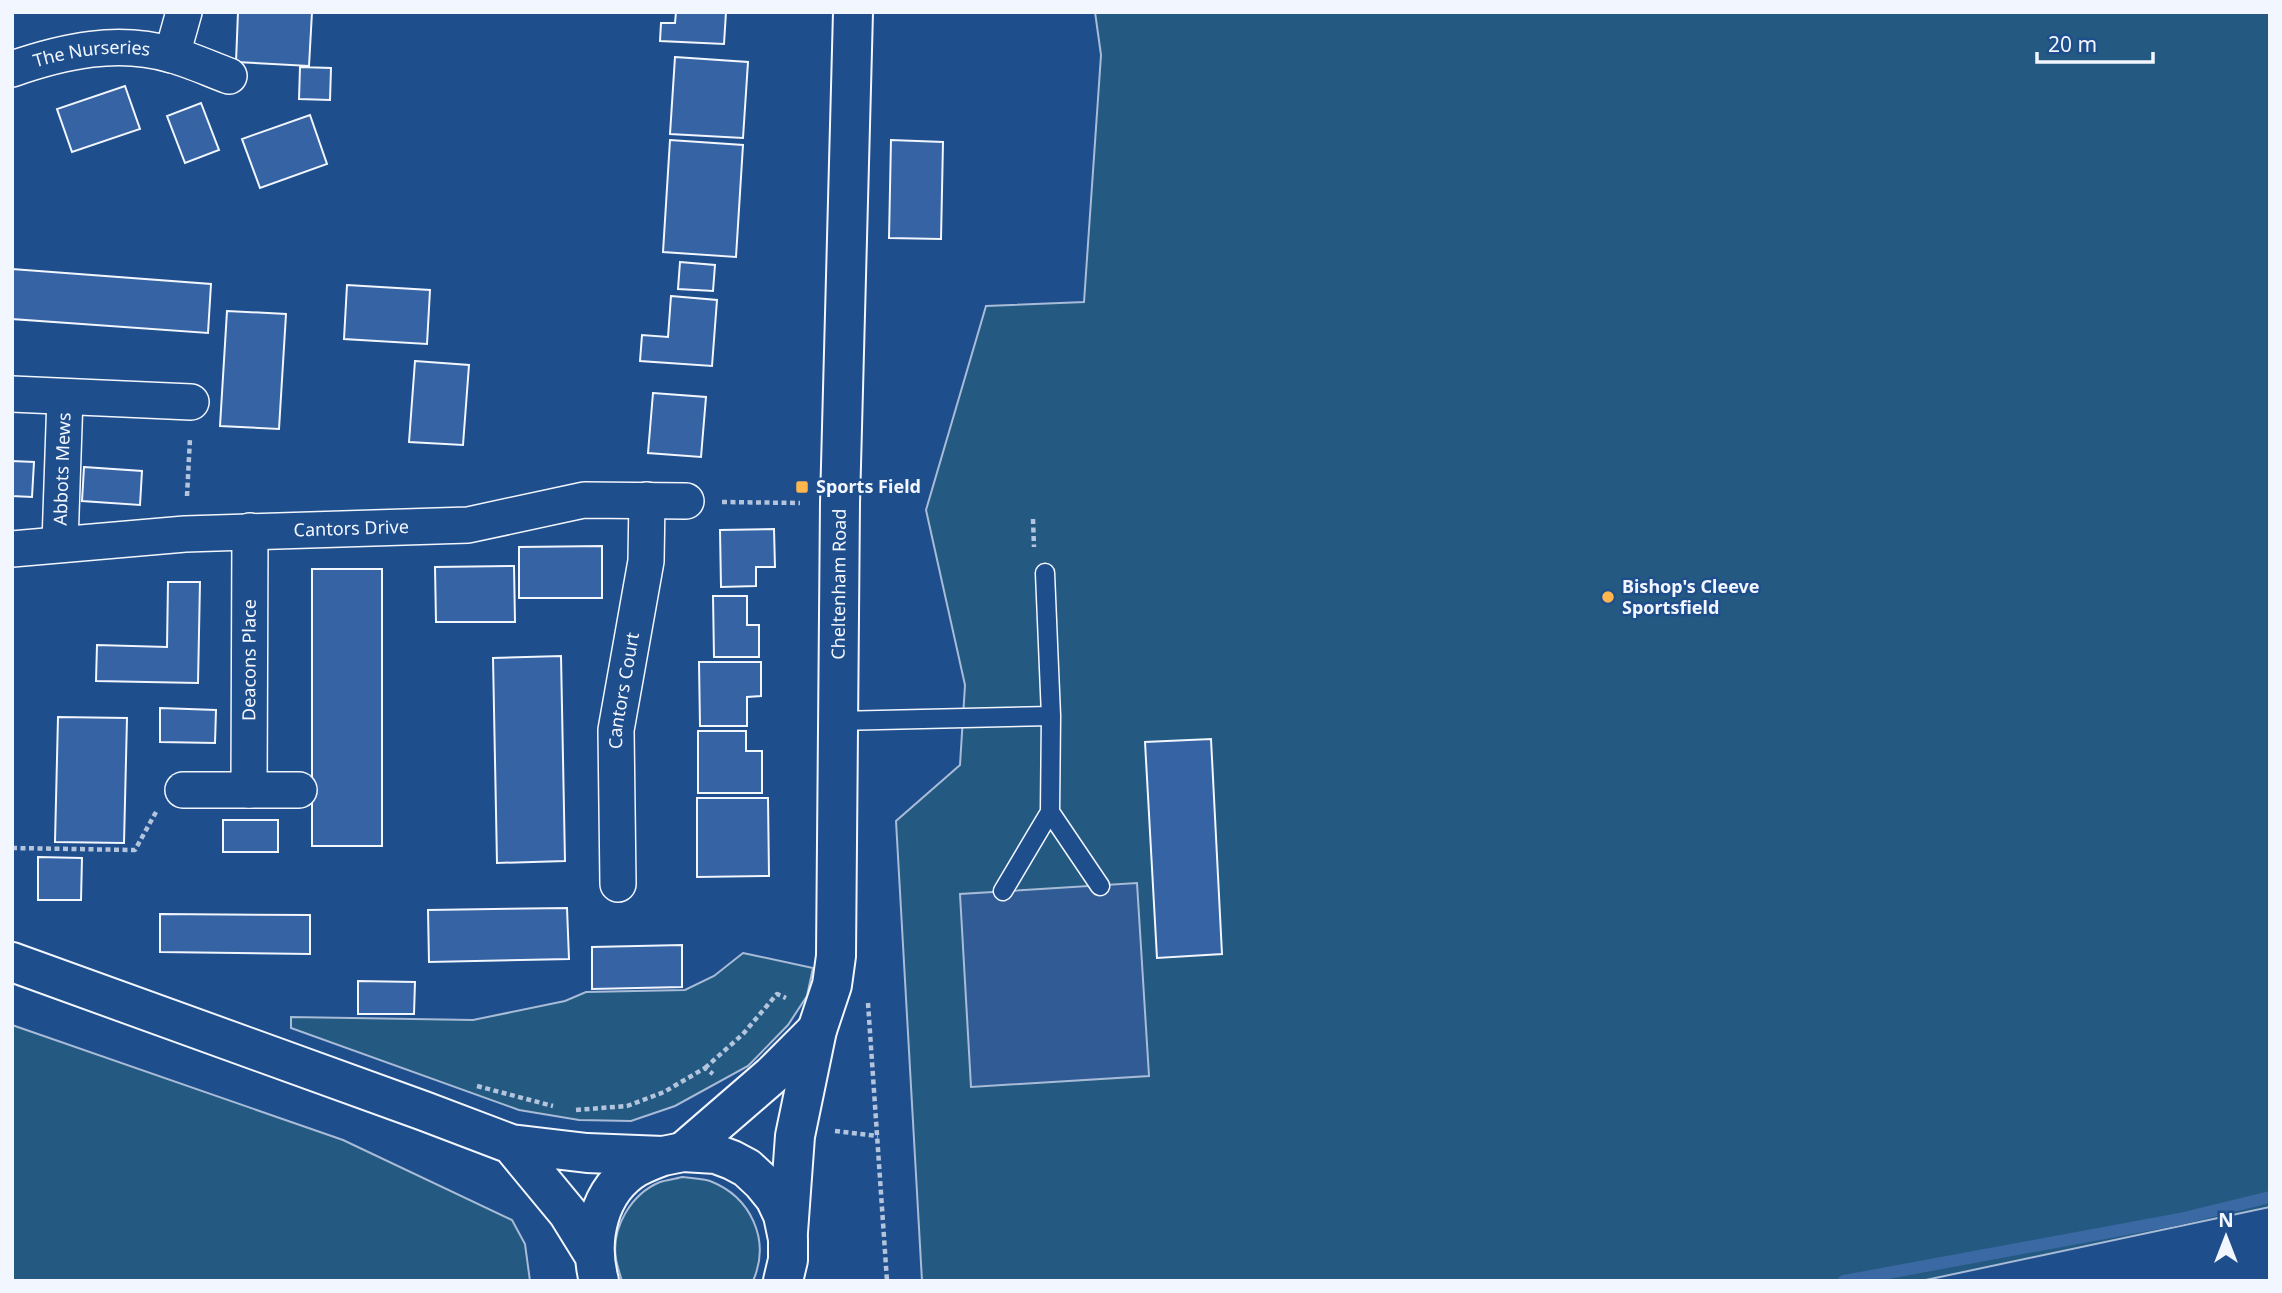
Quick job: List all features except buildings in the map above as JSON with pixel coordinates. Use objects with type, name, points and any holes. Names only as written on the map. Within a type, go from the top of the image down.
[{"type":"street","name":"The Nurseries","points":[[172,55],[184,12]]},
{"type":"street","name":"Cheltenham Road","points":[[783,1281],[788,1260],[797,1126],[817,1030],[832,985],[836,956],[839,503],[853,12]]},
{"type":"street","name":"The Nurseries","points":[[12,69],[40,59],[82,50],[126,46],[172,55],[229,76]]},
{"type":"street","name":"Abbots Mews","points":[[12,394],[191,402]]},
{"type":"street","name":"Abbots Mews","points":[[60,543],[65,397]]},
{"type":"street","name":"Cantors Drive","points":[[12,549],[185,534],[468,524],[584,500],[686,501]]},
{"type":"street","name":"Cantors Court","points":[[618,884],[616,730],[646,561],[647,500]]},
{"type":"street","name":"Deacons Place","points":[[249,790],[250,531]]},
{"type":"street","points":[[183,790],[299,790]]},
{"type":"street","points":[[12,962],[511,1144],[587,1153],[716,1154],[747,1168],[775,1198],[804,1281]]},
{"type":"street","name":"Cheltenham Road","points":[[593,1270],[597,1222],[614,1189],[635,1168],[673,1154],[743,1100],[817,1030]]},
{"type":"street","points":[[511,1144],[568,1213],[593,1270]]},
{"type":"lane","points":[[1003,891],[1050,812],[1051,716],[1045,573]]},
{"type":"lane","points":[[837,721],[1051,716]]},
{"type":"lane","points":[[1050,812],[1100,886]]},
{"type":"path","points":[[185,534],[191,402]]},
{"type":"path","points":[[686,501],[839,503]]},
{"type":"path","points":[[12,848],[135,850],[167,793],[183,790]]},
{"type":"path","points":[[869,1004],[887,1281]]},
{"type":"path","points":[[566,1108],[577,1110],[627,1106],[664,1092],[705,1068],[743,1100]]},
{"type":"path","points":[[470,1084],[556,1107]]},
{"type":"path","points":[[797,1126],[878,1136]]},
{"type":"shaded area","name":"Bishop's Cleeve Sportsfield","points":[[1095,12],[2270,12],[2270,1207],[1921,1281],[922,1281],[896,821],[960,765],[965,685],[926,510],[986,306],[1084,302],[1101,55]]},
{"type":"shaded area","points":[[1137,883],[1149,1076],[971,1087],[960,894]]},
{"type":"shaded area","points":[[743,953],[813,968],[807,996],[788,1025],[748,1066],[675,1106],[631,1121],[579,1120],[519,1110],[291,1028],[291,1017],[473,1020],[565,1001],[586,992],[685,990],[714,976]]},
{"type":"shaded area","points":[[12,1025],[343,1140],[512,1220],[525,1244],[530,1281],[12,1281]]},
{"type":"shaded area","points":[[682,1177],[710,1181],[724,1188],[746,1209],[754,1222],[760,1250],[753,1281],[622,1281],[615,1247],[625,1213],[650,1187]]},
{"type":"waterway","points":[[1844,1281],[2180,1219],[2270,1197]]},
{"type":"place","name":"Sports Field","points":[[802,487]]},
{"type":"place","name":"Bishop's Cleeve Sportsfield","points":[[1608,597]]}]
